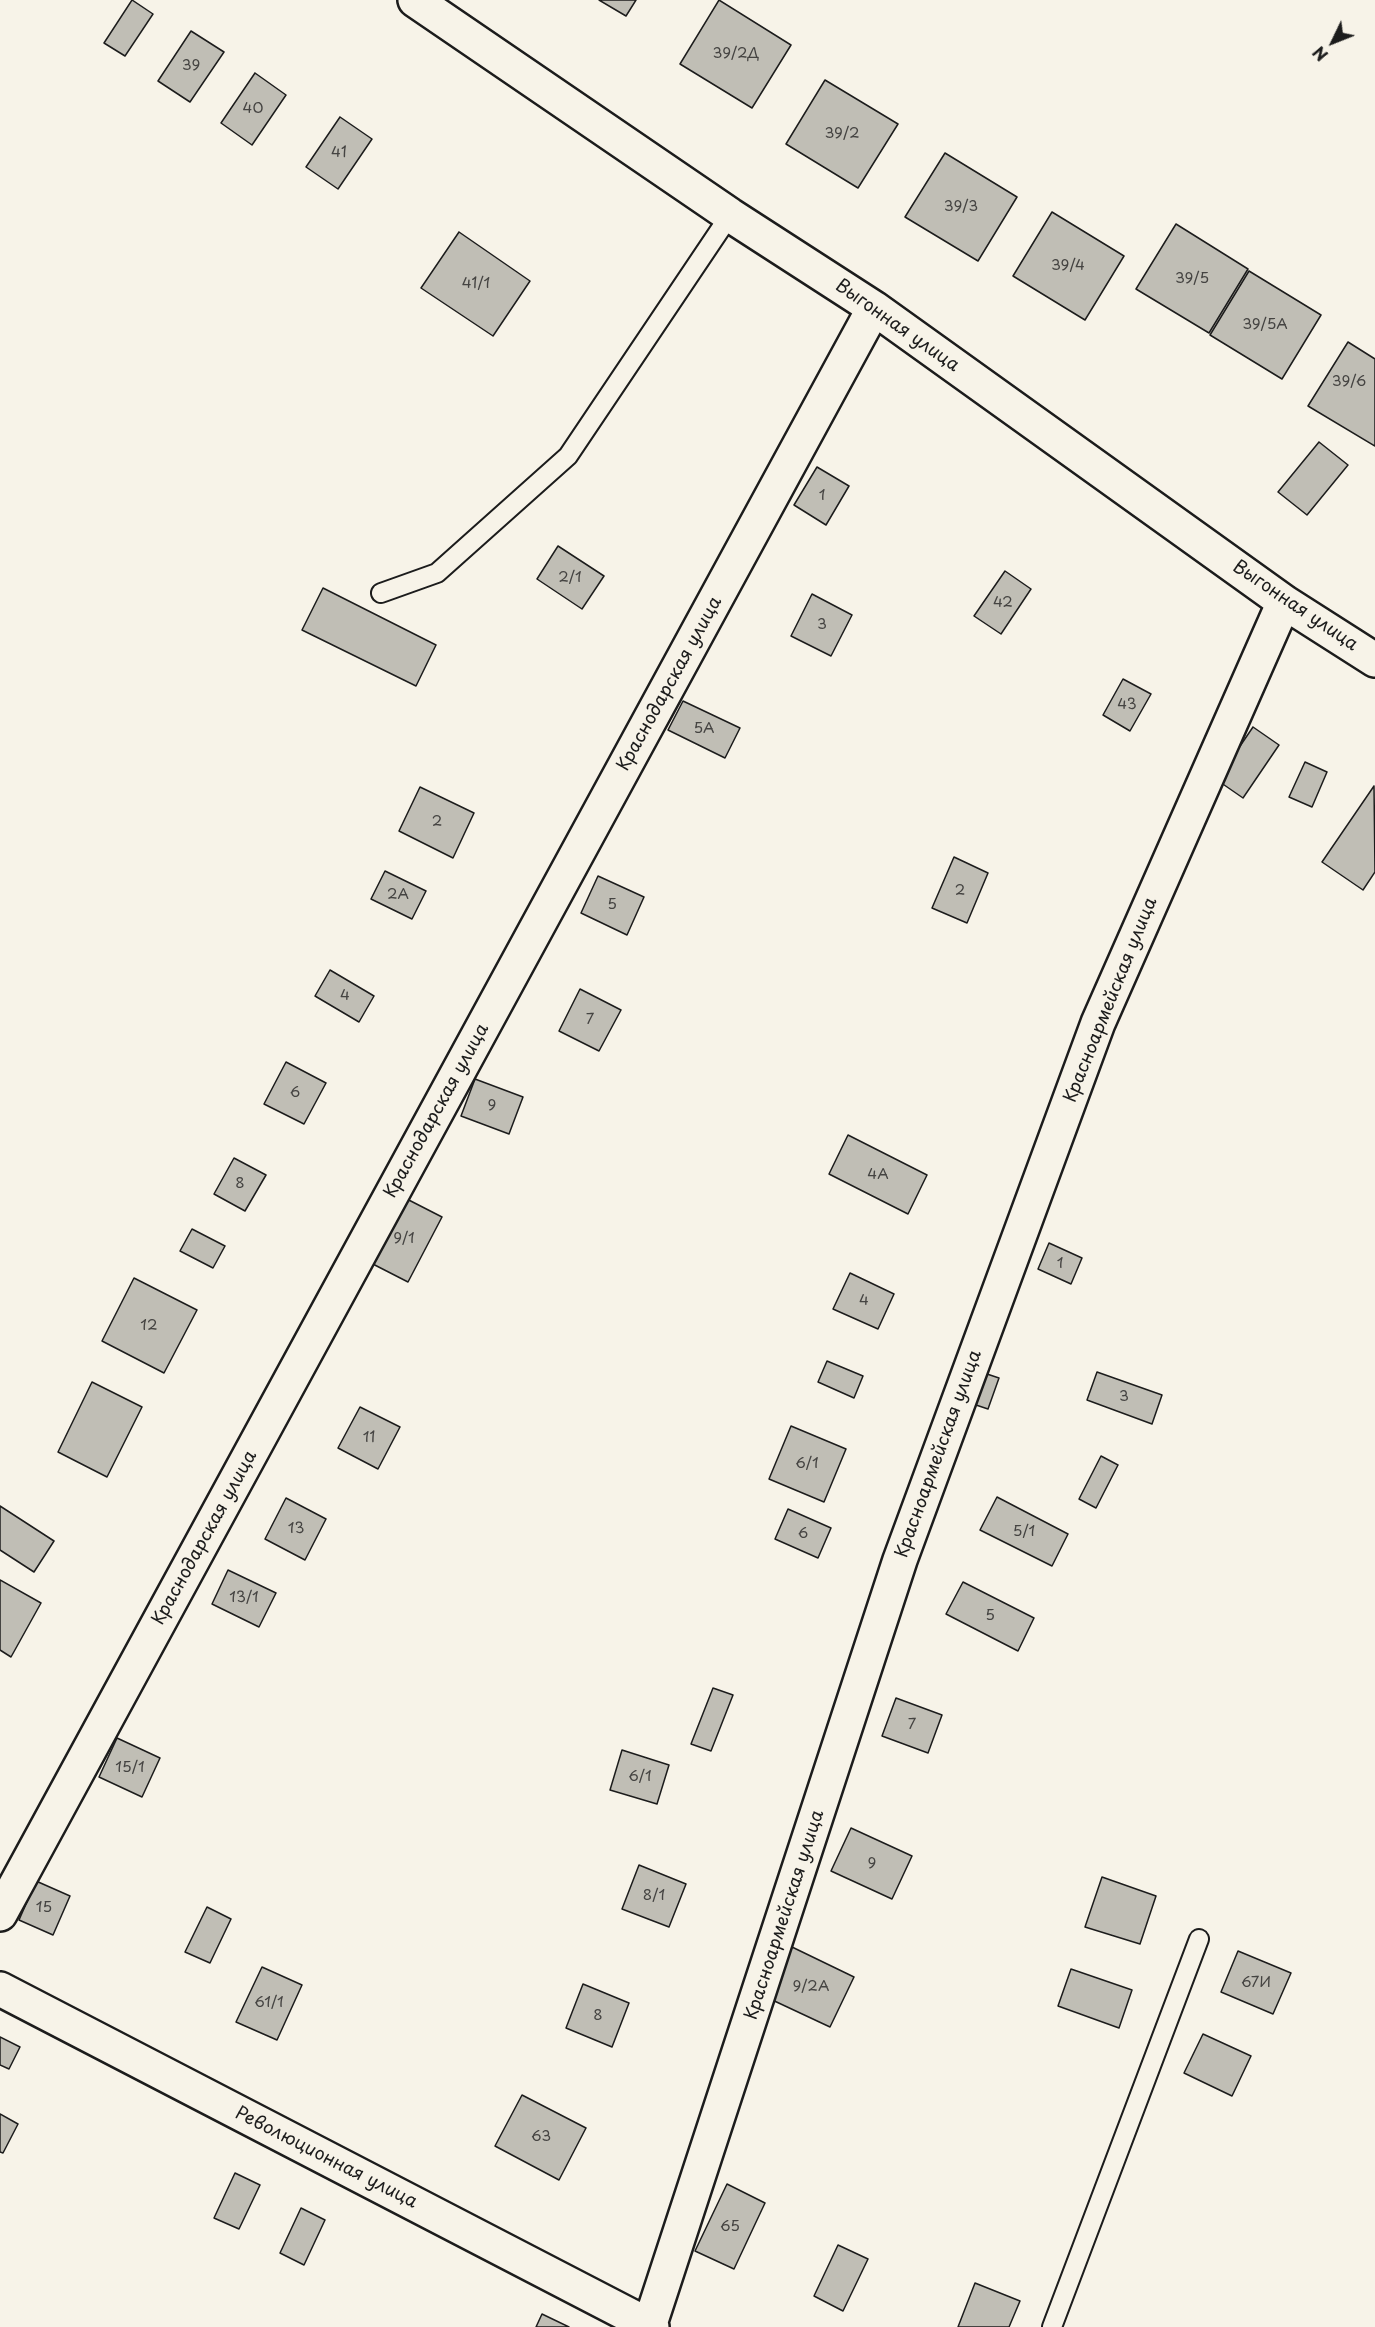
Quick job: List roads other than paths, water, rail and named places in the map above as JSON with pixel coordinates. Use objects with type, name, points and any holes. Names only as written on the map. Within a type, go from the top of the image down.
[{"type":"street","name":"Выгонная улица","points":[[415,0],[730,216],[874,308],[1284,602],[1371,648]]},
{"type":"street","name":"Краснодарская улица","points":[[0,1914],[874,308]]},
{"type":"street","name":"Красноармейская улица","points":[[650,2327],[916,1515],[1098,1023],[1284,602]]},
{"type":"street","name":"Революционная улица","points":[[0,1989],[650,2327]]},
{"type":"lane","points":[[381,593],[437,573],[568,456],[730,216]]},
{"type":"lane","points":[[1052,2327],[1199,1939]]}]
